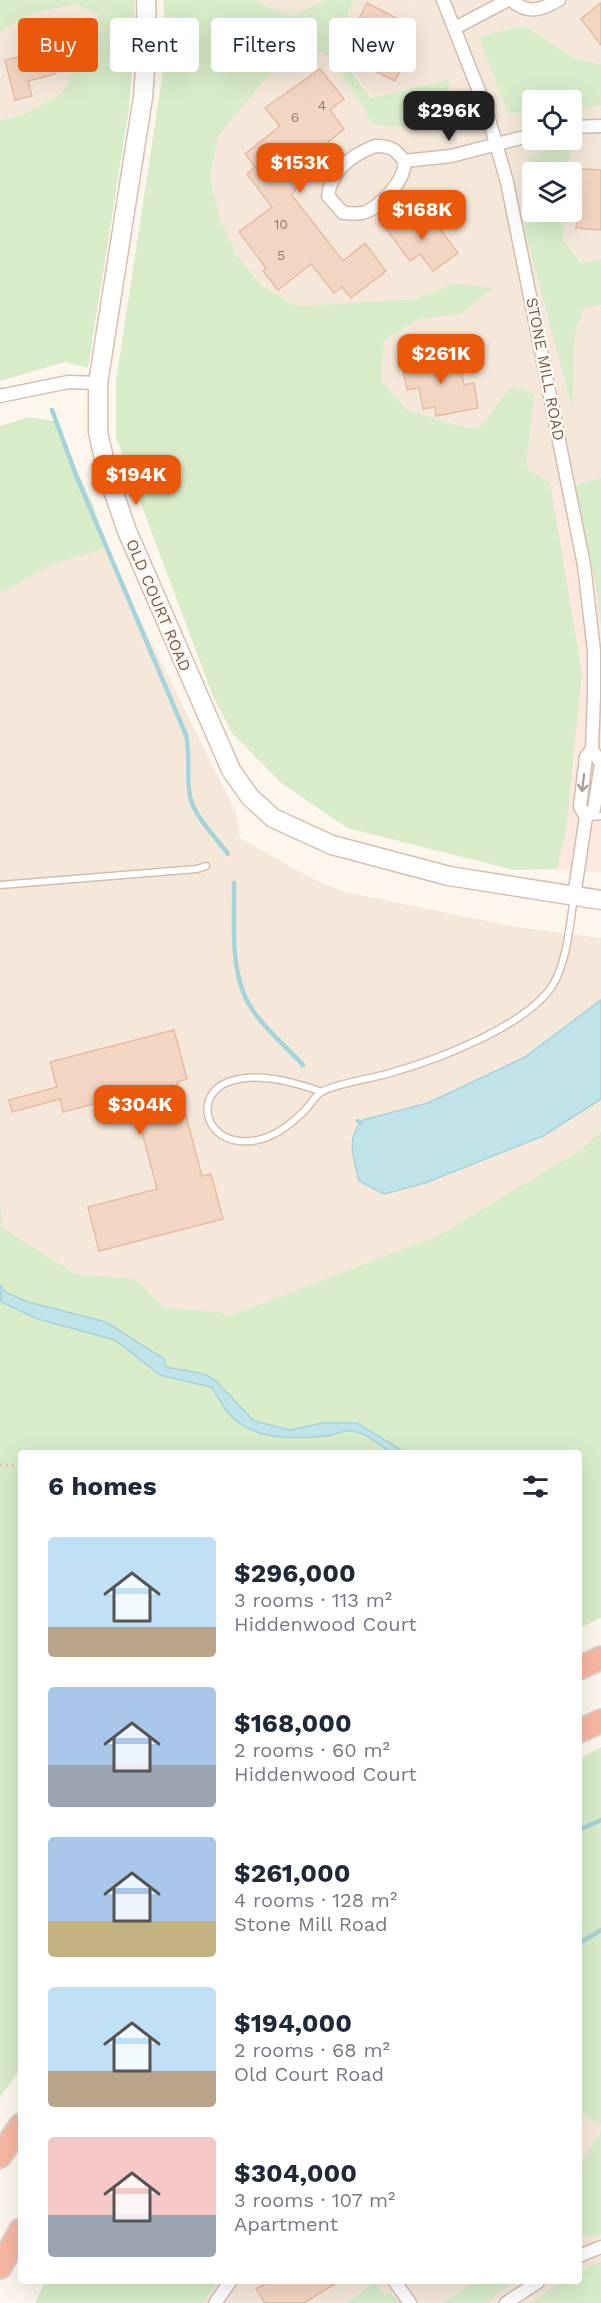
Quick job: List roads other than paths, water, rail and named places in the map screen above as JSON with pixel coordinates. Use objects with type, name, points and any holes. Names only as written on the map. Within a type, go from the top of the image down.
[{"type":"highway","points":[[582,1667],[601,1658]]},
{"type":"highway","points":[[582,1730],[601,1721]]},
{"type":"highway","points":[[0,2156],[18,2129]]},
{"type":"highway","points":[[0,2267],[18,2235]]},
{"type":"main road","name":"OLD COURT ROAD","points":[[146,0],[147,42],[143,96],[98,383],[97,408],[102,454],[127,531],[231,770],[255,803],[273,818],[305,835],[392,863],[486,883],[601,900]]},
{"type":"street","name":"STONE MILL ROAD","points":[[443,0],[497,146],[516,222],[584,565],[594,651],[592,749],[586,758],[580,807],[585,817],[574,896]]},
{"type":"street","points":[[455,28],[509,0],[520,8],[532,11],[544,9],[559,0]]},
{"type":"street","points":[[582,127],[601,126]]},
{"type":"street","points":[[405,161],[451,156],[522,138]]},
{"type":"street","points":[[375,146],[388,146],[397,150],[405,161],[403,177],[397,186],[363,213],[343,213],[328,196],[329,183],[335,173],[362,151],[375,146]]},
{"type":"street","points":[[0,396],[68,382],[98,383]]},
{"type":"street","points":[[582,2255],[601,2247]]},
{"type":"street","points":[[215,2303],[229,2284]]},
{"type":"street","points":[[396,2284],[410,2303]]},
{"type":"street","points":[[506,2303],[535,2284]]},
{"type":"lane","points":[[585,817],[601,816]]},
{"type":"lane","points":[[0,885],[197,869],[206,866]]},
{"type":"lane","points":[[322,1092],[279,1079],[230,1081],[217,1088],[210,1099],[209,1123],[216,1133],[229,1140],[247,1142],[272,1136],[291,1124],[322,1092],[447,1056],[528,1010],[556,979],[564,957],[574,896]]},
{"type":"water","points":[[601,1000],[601,1099],[543,1136],[425,1183],[384,1194],[359,1181],[352,1149],[354,1134],[363,1120],[428,1103],[525,1057]]},
{"type":"water","points":[[0,1285],[5,1292],[28,1302],[106,1322],[164,1359],[166,1367],[204,1374],[215,1380],[254,1421],[290,1430],[322,1423],[357,1423],[401,1450],[390,1450],[367,1436],[352,1431],[328,1436],[299,1438],[262,1434],[239,1423],[229,1414],[211,1387],[160,1375],[115,1340],[38,1319],[1,1302]]},
{"type":"waterway","points":[[52,410],[76,475],[186,735],[192,804],[228,854]]},
{"type":"waterway","points":[[234,883],[235,953],[244,994],[262,1022],[303,1065]]},
{"type":"waterway","points":[[582,1829],[601,1820]]},
{"type":"waterway","points":[[583,1941],[601,1930]]}]
